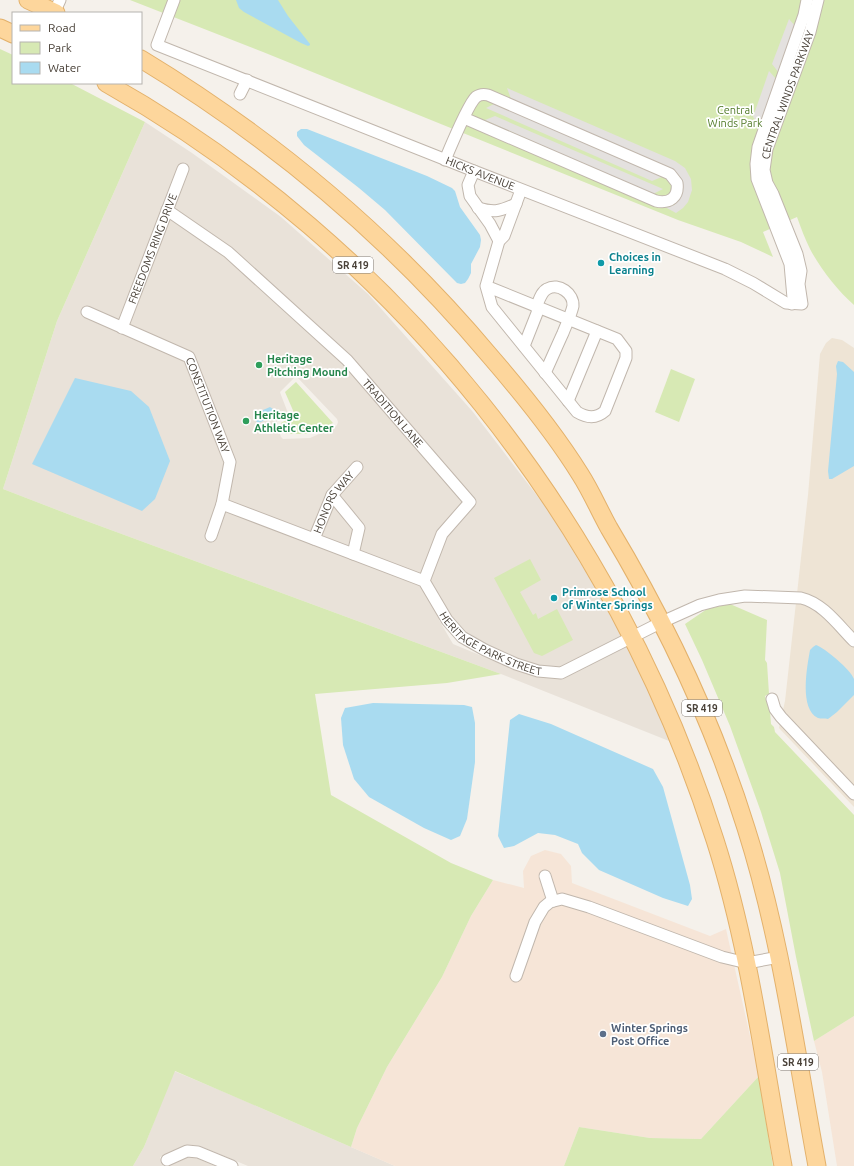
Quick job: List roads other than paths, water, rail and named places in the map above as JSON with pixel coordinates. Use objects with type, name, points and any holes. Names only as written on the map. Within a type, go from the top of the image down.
[{"type":"main road","points":[[28,0],[56,9]]},
{"type":"main road","points":[[0,28],[12,34]]},
{"type":"main road","name":"SR 419","points":[[142,61],[210,103],[288,160],[383,242],[445,304],[504,371],[531,405],[582,477],[602,516],[644,586],[682,662],[732,786],[772,919],[817,1166]]},
{"type":"main road","name":"SR 419","points":[[108,84],[196,139],[262,187],[325,240],[388,299],[475,395],[528,464],[591,562],[632,637],[670,716],[701,798],[738,922],[747,963],[783,1166]]},
{"type":"street","name":"HICKS AVENUE","points":[[174,0],[157,45],[521,190],[725,269],[753,283],[786,303],[797,304]]},
{"type":"street","name":"CENTRAL WINDS PARKWAY","points":[[797,304],[793,298],[790,264],[759,185],[756,172],[757,154],[804,15],[807,0]]},
{"type":"street","name":"CENTRAL WINDS PARKWAY","points":[[797,304],[801,271],[797,254],[773,194],[767,183],[764,166],[767,149],[810,32],[818,0]]},
{"type":"street","points":[[240,94],[247,80]]},
{"type":"street","points":[[445,160],[464,118],[472,101],[481,94],[488,95],[670,174],[676,180],[678,191],[670,201],[656,201],[464,118]]},
{"type":"street","name":"FREEDOMS RING DRIVE","points":[[122,328],[183,169]]},
{"type":"street","points":[[474,171],[468,185],[470,196],[500,241]]},
{"type":"street","points":[[486,286],[617,339],[626,351],[626,358],[606,411],[600,416],[590,417],[577,412],[492,307],[486,286],[500,241],[504,236],[521,190]]},
{"type":"street","points":[[478,208],[490,212],[502,210],[516,204]]},
{"type":"street","name":"TRADITION LANE","points":[[167,210],[228,252],[347,360],[470,502],[442,534],[424,580]]},
{"type":"street","points":[[524,346],[544,292],[548,288],[558,287],[566,290],[571,297],[573,306],[546,373]]},
{"type":"street","name":"CONSTITUTION WAY","points":[[88,312],[189,357],[230,462],[222,504],[211,536]]},
{"type":"street","points":[[568,401],[598,331]]},
{"type":"street","name":"HONORS WAY","points":[[314,539],[332,495],[357,467]]},
{"type":"street","points":[[332,495],[359,528],[353,554]]},
{"type":"street","points":[[222,504],[424,580]]},
{"type":"street","name":"HERITAGE PARK STREET","points":[[424,580],[447,620],[462,637],[484,650],[516,664],[538,671],[561,673],[662,622],[700,605],[745,596],[801,598],[809,600],[821,608],[854,641]]},
{"type":"street","points":[[772,699],[781,717],[854,794]]},
{"type":"street","points":[[545,876],[553,901]]},
{"type":"street","points":[[516,976],[535,922],[544,907],[553,901],[562,899],[575,902],[722,957],[747,963],[779,957]]},
{"type":"street","points":[[167,1160],[187,1151],[198,1152],[232,1166]]},
{"type":"water","points":[[236,0],[278,0],[310,45],[308,46],[301,43],[244,12],[239,8]]},
{"type":"water","points":[[301,129],[307,129],[427,176],[452,188],[455,191],[460,207],[480,235],[481,240],[480,247],[471,264],[471,273],[465,283],[457,283],[385,210],[304,145],[297,136],[297,132]]},
{"type":"water","points":[[838,361],[843,362],[854,372],[854,466],[832,479],[829,479],[828,471],[837,374],[836,366]]},
{"type":"water","points":[[75,378],[131,391],[149,407],[170,461],[155,499],[142,511],[32,464]]},
{"type":"water","points":[[270,407],[273,409],[275,415],[258,423],[254,415]]},
{"type":"water","points":[[816,645],[837,660],[848,670],[854,679],[854,695],[828,719],[818,718],[812,713],[808,706],[806,697],[806,677],[810,650]]},
{"type":"water","points":[[373,703],[464,705],[472,707],[475,723],[475,762],[467,819],[460,836],[451,840],[424,828],[369,797],[354,779],[343,745],[341,718],[345,708]]},
{"type":"water","points":[[519,714],[551,724],[653,769],[663,787],[690,885],[692,899],[688,906],[663,898],[599,870],[582,853],[578,844],[555,835],[538,833],[514,846],[504,848],[498,836],[510,720]]},
{"type":"place","name":"Choices in Learning","points":[[601,263]]},
{"type":"place","name":"Heritage Pitching Mound","points":[[259,365]]},
{"type":"place","name":"Heritage Athletic Center","points":[[246,421]]},
{"type":"place","name":"Primrose School of Winter Springs","points":[[554,598]]},
{"type":"place","name":"Winter Springs Post Office","points":[[603,1034]]},
{"type":"park label","name":"Central Winds Park","points":[[735,116]]}]
